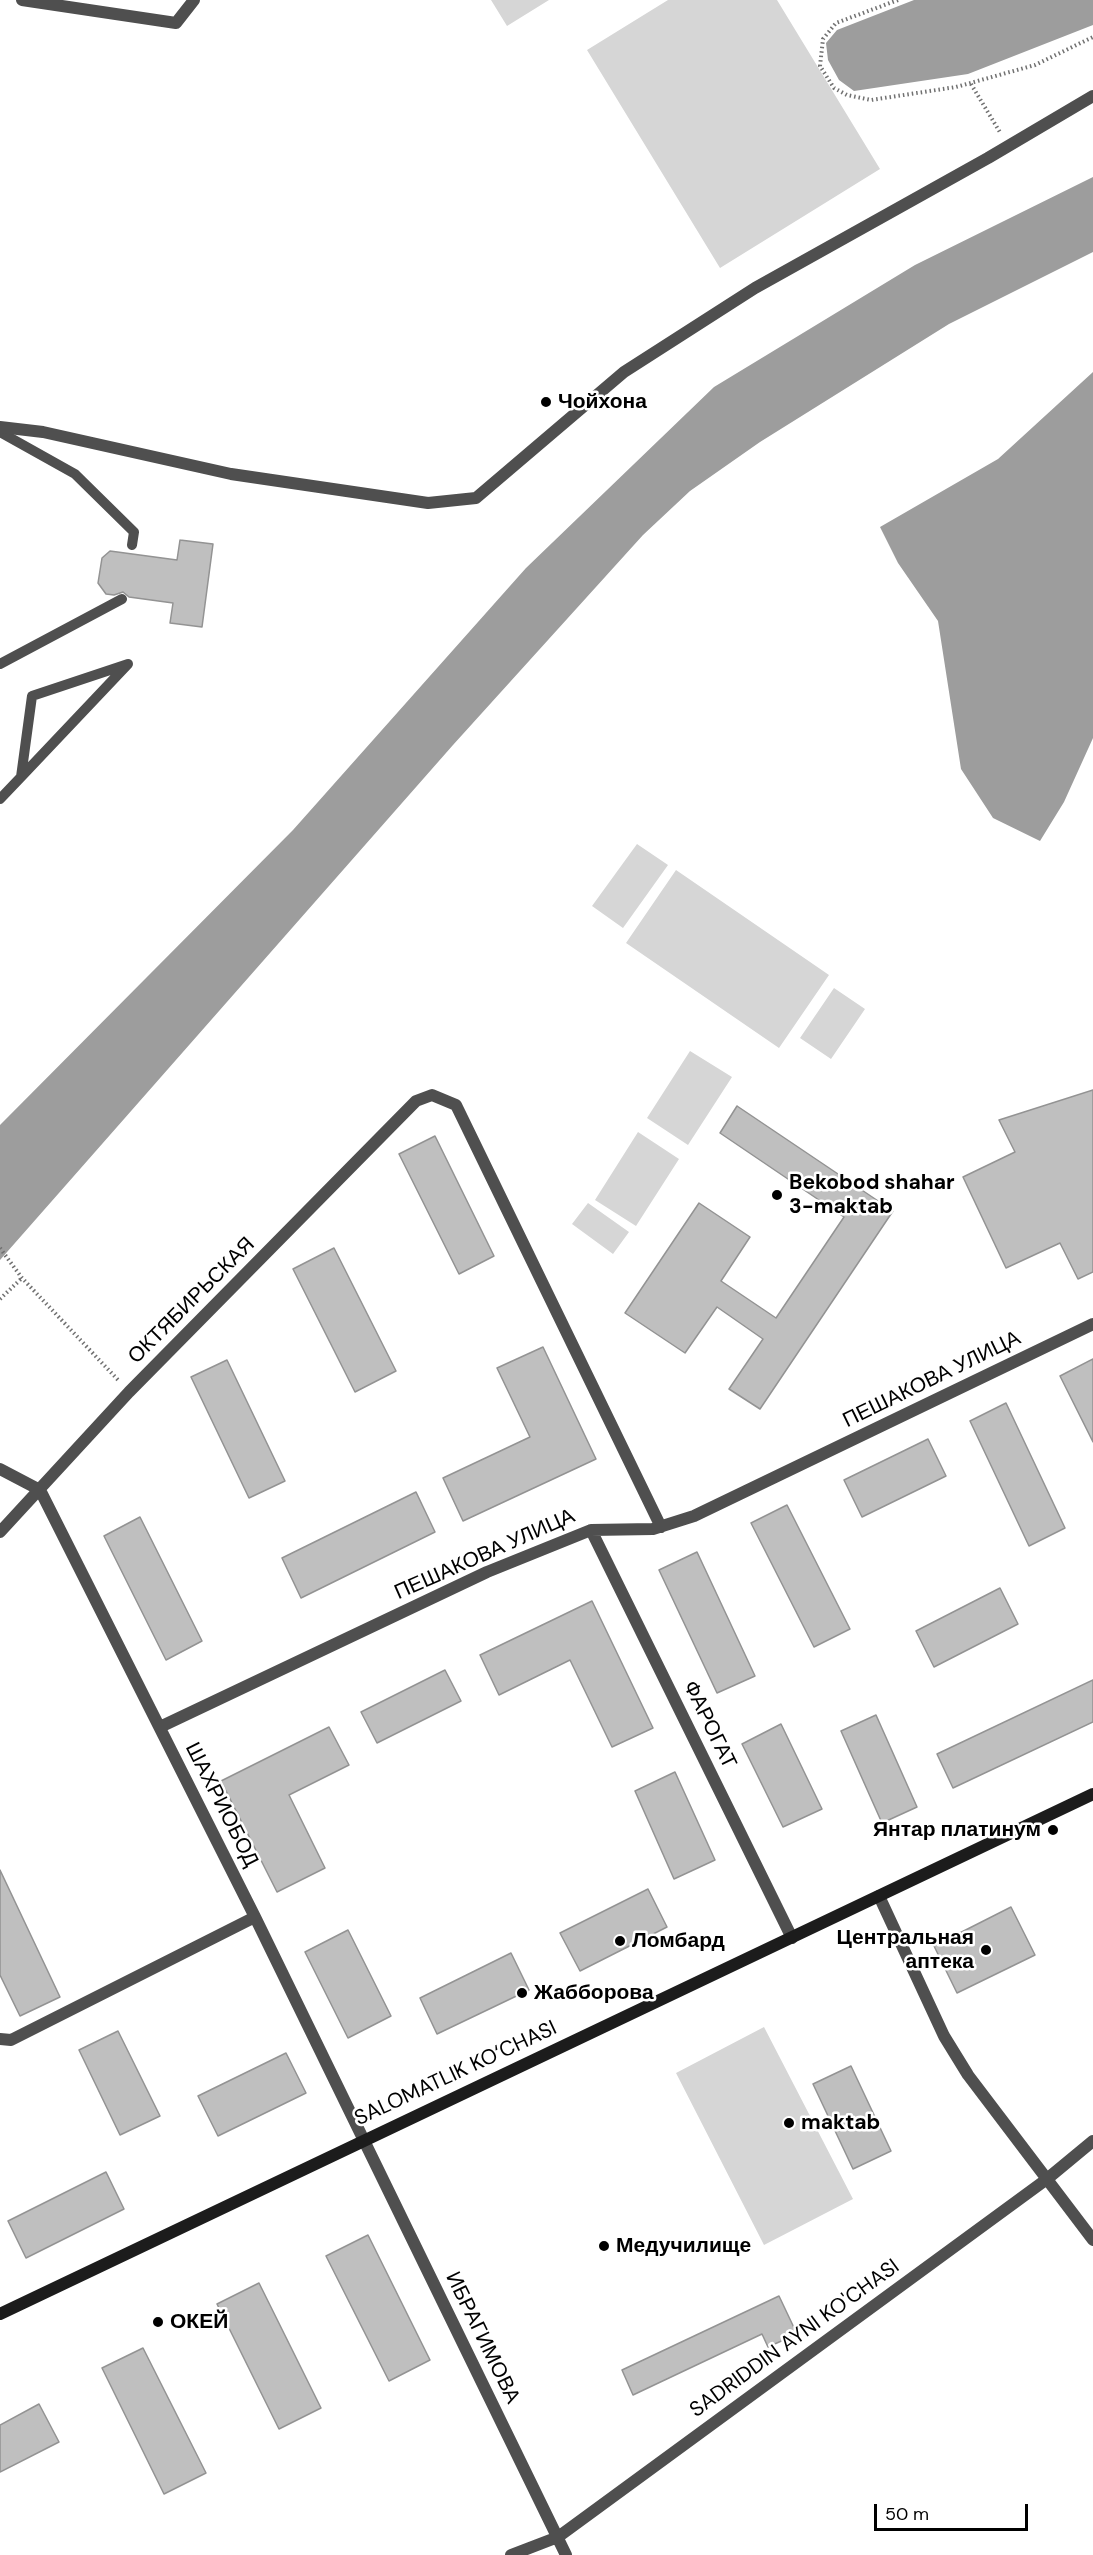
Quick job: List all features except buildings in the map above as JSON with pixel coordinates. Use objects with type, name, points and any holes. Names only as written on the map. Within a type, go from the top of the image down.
[{"type":"street","points":[[22,0],[176,23],[194,0]]},
{"type":"street","points":[[0,427],[43,432],[243,476],[428,503],[476,498],[624,372],[755,288],[1093,96]]},
{"type":"street","name":"ОКТЯБИРЬСКАЯ","points":[[0,1532],[129,1392],[416,1101],[432,1095],[456,1105],[661,1527]]},
{"type":"street","name":"ПЕШАКОВА УЛИЦА","points":[[160,1727],[488,1572],[591,1530],[653,1529],[694,1516],[1093,1324]]},
{"type":"street","points":[[0,1469],[40,1490]]},
{"type":"street","name":"ШАХРИОБОД","points":[[40,1490],[255,1917],[363,2139]]},
{"type":"street","name":"ФАРОГАТ","points":[[591,1530],[792,1938]]},
{"type":"street","name":"SALOMATLIK KO‘CHASI","points":[[0,2314],[363,2139],[1093,1794]]},
{"type":"street","points":[[879,1896],[950,2046],[968,2075],[1093,2240]]},
{"type":"street","points":[[0,2039],[11,2040],[255,1917]]},
{"type":"street","name":"ИБРАГИМОВА","points":[[363,2139],[566,2555]]},
{"type":"street","name":"SADRIDDIN AYNI KO'CHASI","points":[[511,2555],[558,2537],[1047,2179],[1093,2141]]},
{"type":"lane","points":[[0,432],[75,474],[134,532],[132,545]]},
{"type":"lane","points":[[0,664],[122,599]]},
{"type":"lane","points":[[0,799],[21,777],[87,707],[128,664],[32,696],[21,777]]},
{"type":"path","points":[[898,0],[836,23],[823,39],[820,66],[834,88],[848,95],[871,100],[971,84],[1035,65],[1093,37]]},
{"type":"path","points":[[971,84],[1008,146]]},
{"type":"path","points":[[0,1248],[22,1278],[129,1392]]},
{"type":"path","points":[[0,1299],[22,1278]]},
{"type":"shaded area","points":[[491,0],[549,0],[507,26]]},
{"type":"shaded area","points":[[668,0],[777,0],[880,169],[720,268],[587,50]]},
{"type":"shaded area","points":[[914,0],[1093,0],[1093,25],[968,74],[854,91],[839,80],[828,60],[826,43],[837,30]]},
{"type":"shaded area","points":[[1093,177],[1093,252],[949,324],[760,442],[690,491],[643,535],[453,745],[0,1260],[0,1125],[293,830],[526,568],[714,387],[915,265]]},
{"type":"shaded area","points":[[1093,372],[1093,738],[1064,802],[1040,841],[993,818],[961,769],[938,621],[898,563],[880,527],[998,459]]},
{"type":"shaded area","points":[[637,844],[668,865],[623,928],[592,906]]},
{"type":"shaded area","points":[[676,870],[829,975],[779,1048],[626,943]]},
{"type":"shaded area","points":[[834,988],[865,1009],[831,1059],[800,1038]]},
{"type":"shaded area","points":[[690,1051],[732,1077],[688,1145],[647,1118]]},
{"type":"shaded area","points":[[638,1132],[679,1159],[636,1226],[595,1200]]},
{"type":"shaded area","points":[[588,1203],[629,1232],[613,1254],[572,1224]]},
{"type":"shaded area","points":[[764,2027],[853,2199],[764,2245],[676,2073]]},
{"type":"place","name":"Чойхона","points":[[546,402]]},
{"type":"place","name":"Bekobod shahar 3-maktab","points":[[777,1195]]},
{"type":"place","name":"Янтар платинум","points":[[1053,1830]]},
{"type":"place","name":"Ломбард","points":[[620,1941]]},
{"type":"place","name":"Центральная аптека","points":[[986,1950]]},
{"type":"place","name":"Жабборова","points":[[522,1993]]},
{"type":"place","name":"maktab","points":[[789,2123]]},
{"type":"place","name":"Медучилище","points":[[604,2246]]},
{"type":"place","name":"ОКЕЙ","points":[[158,2322]]}]
